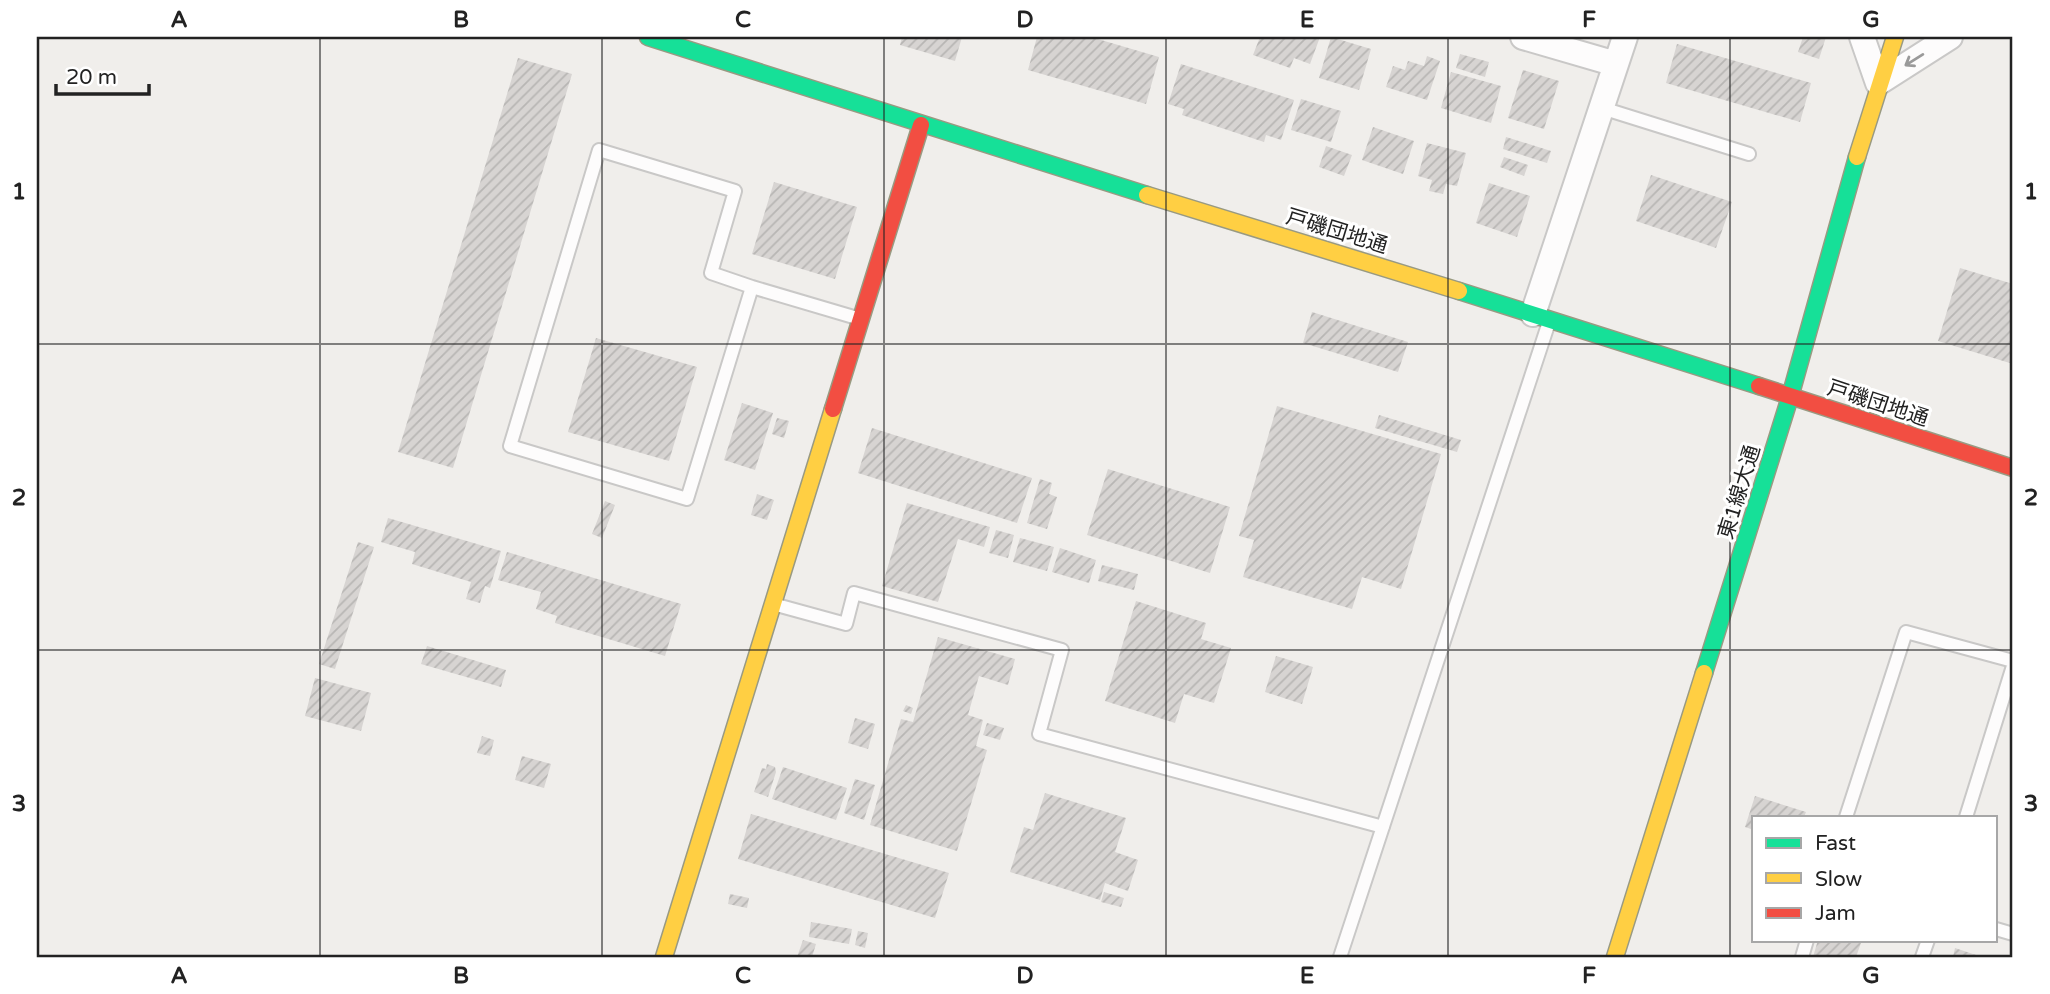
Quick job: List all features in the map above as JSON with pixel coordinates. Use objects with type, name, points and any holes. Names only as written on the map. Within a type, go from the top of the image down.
[{"type":"street","name":"戸磯団地通","points":[[648,37],[921,125],[1541,316],[2013,468]]},
{"type":"street","points":[[1523,37],[1616,64]]},
{"type":"street","points":[[1541,316],[1625,37]]},
{"type":"street","points":[[1862,37],[1878,83],[1950,37]]},
{"type":"street","name":"東1線大通","points":[[1615,957],[1790,397],[1878,83],[1895,37]]},
{"type":"street","points":[[668,956],[921,125]]},
{"type":"lane","points":[[1602,108],[1749,154]]},
{"type":"lane","points":[[752,287],[687,499],[510,446],[599,150],[735,191],[711,273],[861,320]]},
{"type":"lane","points":[[1340,957],[1383,827],[1541,316]]},
{"type":"lane","points":[[773,604],[846,624],[854,593],[1062,650],[1039,734],[1383,827]]},
{"type":"lane","points":[[1846,816],[1906,632],[2013,663],[1966,816]]},
{"type":"building","points":[[902,37],[962,37],[955,61],[900,45]]},
{"type":"building","points":[[1037,37],[1091,37],[1159,57],[1146,104],[1028,70]]},
{"type":"building","points":[[1260,37],[1320,37],[1310,64],[1294,58],[1290,68],[1253,55]]},
{"type":"building","points":[[1331,37],[1371,49],[1359,90],[1319,78]]},
{"type":"building","points":[[1803,37],[1826,37],[1819,59],[1798,52]]},
{"type":"building","points":[[1677,44],[1811,83],[1800,122],[1666,83]]},
{"type":"building","points":[[1460,54],[1489,62],[1485,77],[1456,68]]},
{"type":"building","points":[[1427,56],[1440,61],[1427,100],[1386,87],[1393,66],[1405,70],[1408,61],[1424,66]]},
{"type":"building","points":[[518,58],[572,74],[453,468],[398,452]]},
{"type":"building","points":[[1181,64],[1294,100],[1281,140],[1266,135],[1264,142],[1182,115],[1184,109],[1168,104]]},
{"type":"building","points":[[1523,70],[1559,81],[1544,129],[1508,118]]},
{"type":"building","points":[[1451,72],[1501,86],[1491,123],[1441,108]]},
{"type":"building","points":[[1301,99],[1341,111],[1331,142],[1291,130]]},
{"type":"building","points":[[1373,127],[1414,141],[1403,174],[1362,160]]},
{"type":"building","points":[[1506,137],[1551,151],[1547,163],[1503,149]]},
{"type":"building","points":[[1427,143],[1466,153],[1457,186],[1446,184],[1443,194],[1429,191],[1432,180],[1418,176]]},
{"type":"building","points":[[1326,146],[1352,155],[1344,176],[1319,167]]},
{"type":"building","points":[[1504,157],[1528,165],[1524,176],[1500,167]]},
{"type":"building","points":[[1651,175],[1732,202],[1716,248],[1636,221]]},
{"type":"building","points":[[774,182],[857,207],[835,279],[752,254]]},
{"type":"building","points":[[1489,183],[1530,196],[1517,237],[1476,223]]},
{"type":"building","points":[[1960,268],[2013,284],[2013,364],[1938,341]]},
{"type":"building","points":[[1312,312],[1408,342],[1398,372],[1303,343]]},
{"type":"building","points":[[596,338],[697,367],[669,461],[568,432]]},
{"type":"building","points":[[742,403],[773,413],[755,470],[724,460]]},
{"type":"building","points":[[1277,406],[1441,454],[1401,589],[1362,577],[1352,609],[1243,577],[1254,540],[1239,536]]},
{"type":"building","points":[[1379,415],[1461,440],[1457,452],[1375,428]]},
{"type":"building","points":[[777,418],[789,421],[784,438],[772,434]]},
{"type":"building","points":[[872,428],[1032,478],[1017,523],[858,473]]},
{"type":"building","points":[[1108,469],[1230,507],[1210,573],[1087,535]]},
{"type":"building","points":[[1040,479],[1052,483],[1049,494],[1057,497],[1047,529],[1027,523]]},
{"type":"building","points":[[757,494],[774,500],[767,520],[751,515]]},
{"type":"building","points":[[605,501],[615,505],[602,538],[592,534]]},
{"type":"building","points":[[907,503],[990,527],[984,547],[958,539],[938,602],[882,586]]},
{"type":"building","points":[[388,518],[501,551],[490,588],[485,586],[480,603],[466,599],[471,582],[412,564],[415,552],[381,542]]},
{"type":"building","points":[[996,530],[1014,535],[1008,558],[989,553]]},
{"type":"building","points":[[1020,538],[1054,547],[1047,571],[1013,562]]},
{"type":"building","points":[[358,542],[374,547],[335,669],[319,664]]},
{"type":"building","points":[[1060,548],[1096,560],[1089,583],[1052,572]]},
{"type":"building","points":[[507,552],[681,604],[665,656],[555,623],[557,616],[536,609],[541,592],[498,580]]},
{"type":"building","points":[[1102,565],[1138,574],[1134,590],[1098,581]]},
{"type":"building","points":[[1136,601],[1206,623],[1201,639],[1231,648],[1214,703],[1184,694],[1175,723],[1105,701]]},
{"type":"building","points":[[938,637],[1015,659],[1008,685],[979,676],[968,715],[983,720],[976,746],[987,750],[957,851],[870,825],[901,719],[913,722]]},
{"type":"building","points":[[427,646],[506,670],[501,687],[421,664]]},
{"type":"building","points":[[1276,656],[1313,667],[1302,704],[1265,692]]},
{"type":"building","points":[[315,678],[371,693],[361,731],[305,716]]},
{"type":"building","points":[[906,705],[913,708],[911,714],[903,711]]},
{"type":"building","points":[[855,718],[875,724],[868,749],[848,743]]},
{"type":"building","points":[[987,723],[1004,728],[1000,740],[983,735]]},
{"type":"building","points":[[482,736],[494,740],[490,756],[477,753]]},
{"type":"building","points":[[522,756],[551,764],[544,788],[515,780]]},
{"type":"building","points":[[767,764],[775,767],[776,772],[768,797],[754,792],[762,768],[766,769]]},
{"type":"building","points":[[783,767],[847,788],[836,820],[772,799]]},
{"type":"building","points":[[855,779],[875,785],[864,820],[844,813]]},
{"type":"building","points":[[1045,793],[1126,818],[1115,852],[1138,860],[1128,891],[1105,883],[1100,900],[1010,872],[1024,827],[1033,830]]},
{"type":"building","points":[[1755,796],[1806,812],[1804,816],[1752,816],[1752,829],[1745,827]]},
{"type":"building","points":[[751,814],[949,873],[935,918],[738,859]]},
{"type":"building","points":[[1104,892],[1124,898],[1121,907],[1101,902]]},
{"type":"building","points":[[730,894],[749,898],[747,908],[728,904]]},
{"type":"building","points":[[811,922],[852,929],[849,944],[809,937]]},
{"type":"building","points":[[858,931],[868,933],[865,948],[855,945]]},
{"type":"building","points":[[803,940],[816,944],[812,957],[797,957]]},
{"type":"building","points":[[1817,942],[1861,942],[1856,957],[1813,957]]},
{"type":"building","points":[[1955,948],[1982,957],[1953,957]]},
{"type":"traffic: fast","points":[[648,37],[1147,195]]},
{"type":"traffic: fast","points":[[1704,673],[1790,397],[1857,157]]},
{"type":"traffic: fast","points":[[1459,291],[1759,386]]},
{"type":"traffic: slow","points":[[1857,157],[1895,37]]},
{"type":"traffic: slow","points":[[1147,195],[1459,291]]},
{"type":"traffic: slow","points":[[664,957],[833,409]]},
{"type":"traffic: slow","points":[[1615,957],[1704,673]]},
{"type":"traffic: jam","points":[[833,409],[921,125]]},
{"type":"traffic: jam","points":[[1759,386],[2013,468]]}]
